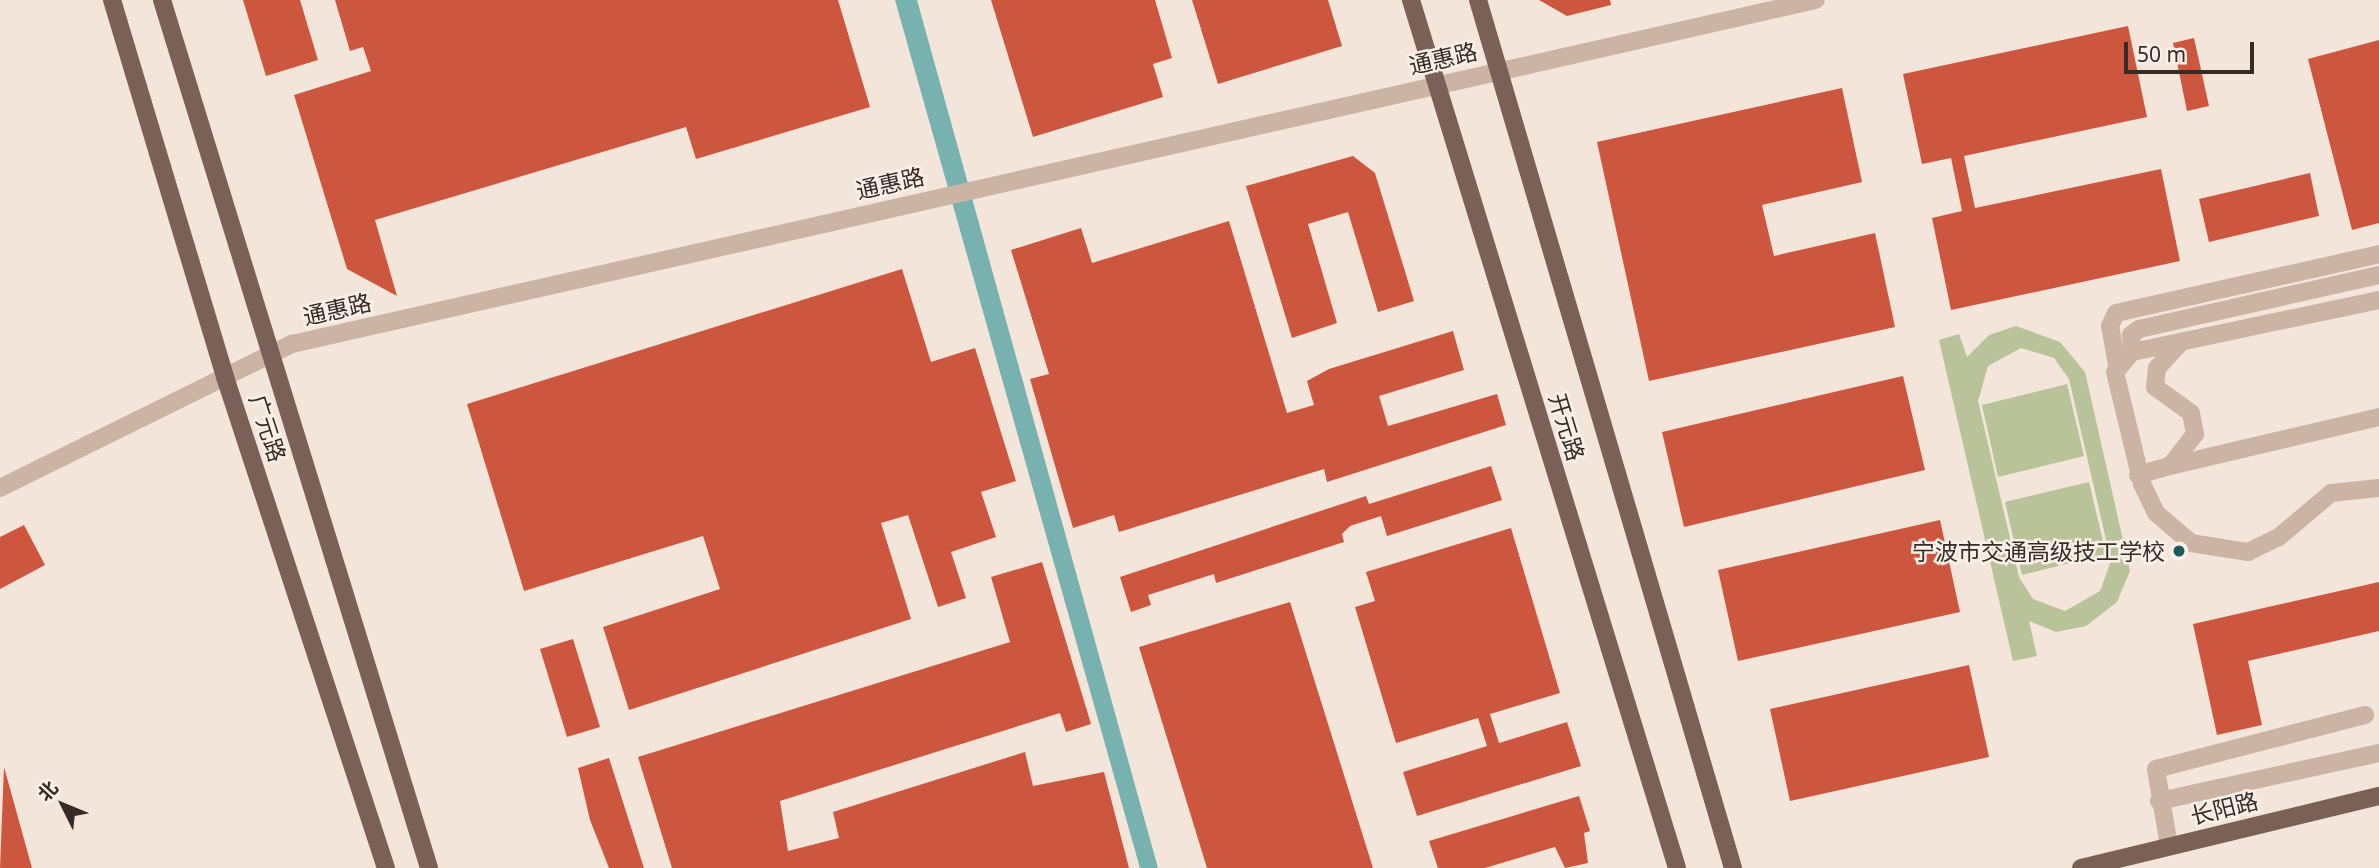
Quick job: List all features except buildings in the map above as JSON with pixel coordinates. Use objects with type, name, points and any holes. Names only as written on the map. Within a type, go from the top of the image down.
[{"type":"main road","name":"广元路","points":[[111,0],[225,377],[386,868]]},
{"type":"main road","name":"广元路","points":[[162,0],[267,353],[429,868]]},
{"type":"main road","name":"开元路","points":[[1411,0],[1677,868]]},
{"type":"main road","name":"开元路","points":[[1478,0],[1733,868]]},
{"type":"main road","name":"长阳路","points":[[2081,868],[2379,796]]},
{"type":"street","name":"通惠路","points":[[0,488],[225,377],[267,353],[1816,0]]},
{"type":"street","points":[[2379,254],[2116,313],[2110,326],[2138,475],[2166,525],[2191,542],[2228,552],[2268,544],[2331,493],[2379,488]]},
{"type":"street","points":[[2132,352],[2131,335],[2140,329],[2379,275]]},
{"type":"street","points":[[2117,365],[2132,352],[2379,300]]},
{"type":"street","points":[[2170,466],[2185,453],[2196,425],[2186,409],[2159,394],[2155,377],[2165,356],[2183,341]]},
{"type":"street","points":[[2138,475],[2379,417]]},
{"type":"street","points":[[2169,846],[2153,776],[2163,765],[2365,715]]},
{"type":"street","points":[[2159,801],[2379,753]]},
{"type":"green space","points":[[2016,326],[2060,342],[2085,372],[2130,571],[2117,602],[2086,626],[2056,632],[2029,621],[2037,656],[2013,661],[1939,340],[1959,334],[1967,357],[1989,335]],"holes":[[[2021,348],[2054,358],[2069,379],[2111,561],[2100,591],[2065,611],[2033,599],[2019,577],[1978,401],[1988,366]]]},
{"type":"green space","points":[[2067,384],[2084,456],[1998,477],[1982,405]]},
{"type":"green space","points":[[2089,482],[2106,554],[2022,575],[2005,502]]},
{"type":"water","points":[[895,0],[917,0],[1158,868],[1140,868]]},
{"type":"place","name":"宁波市交通高级技工学校","points":[[2179,551]]}]
